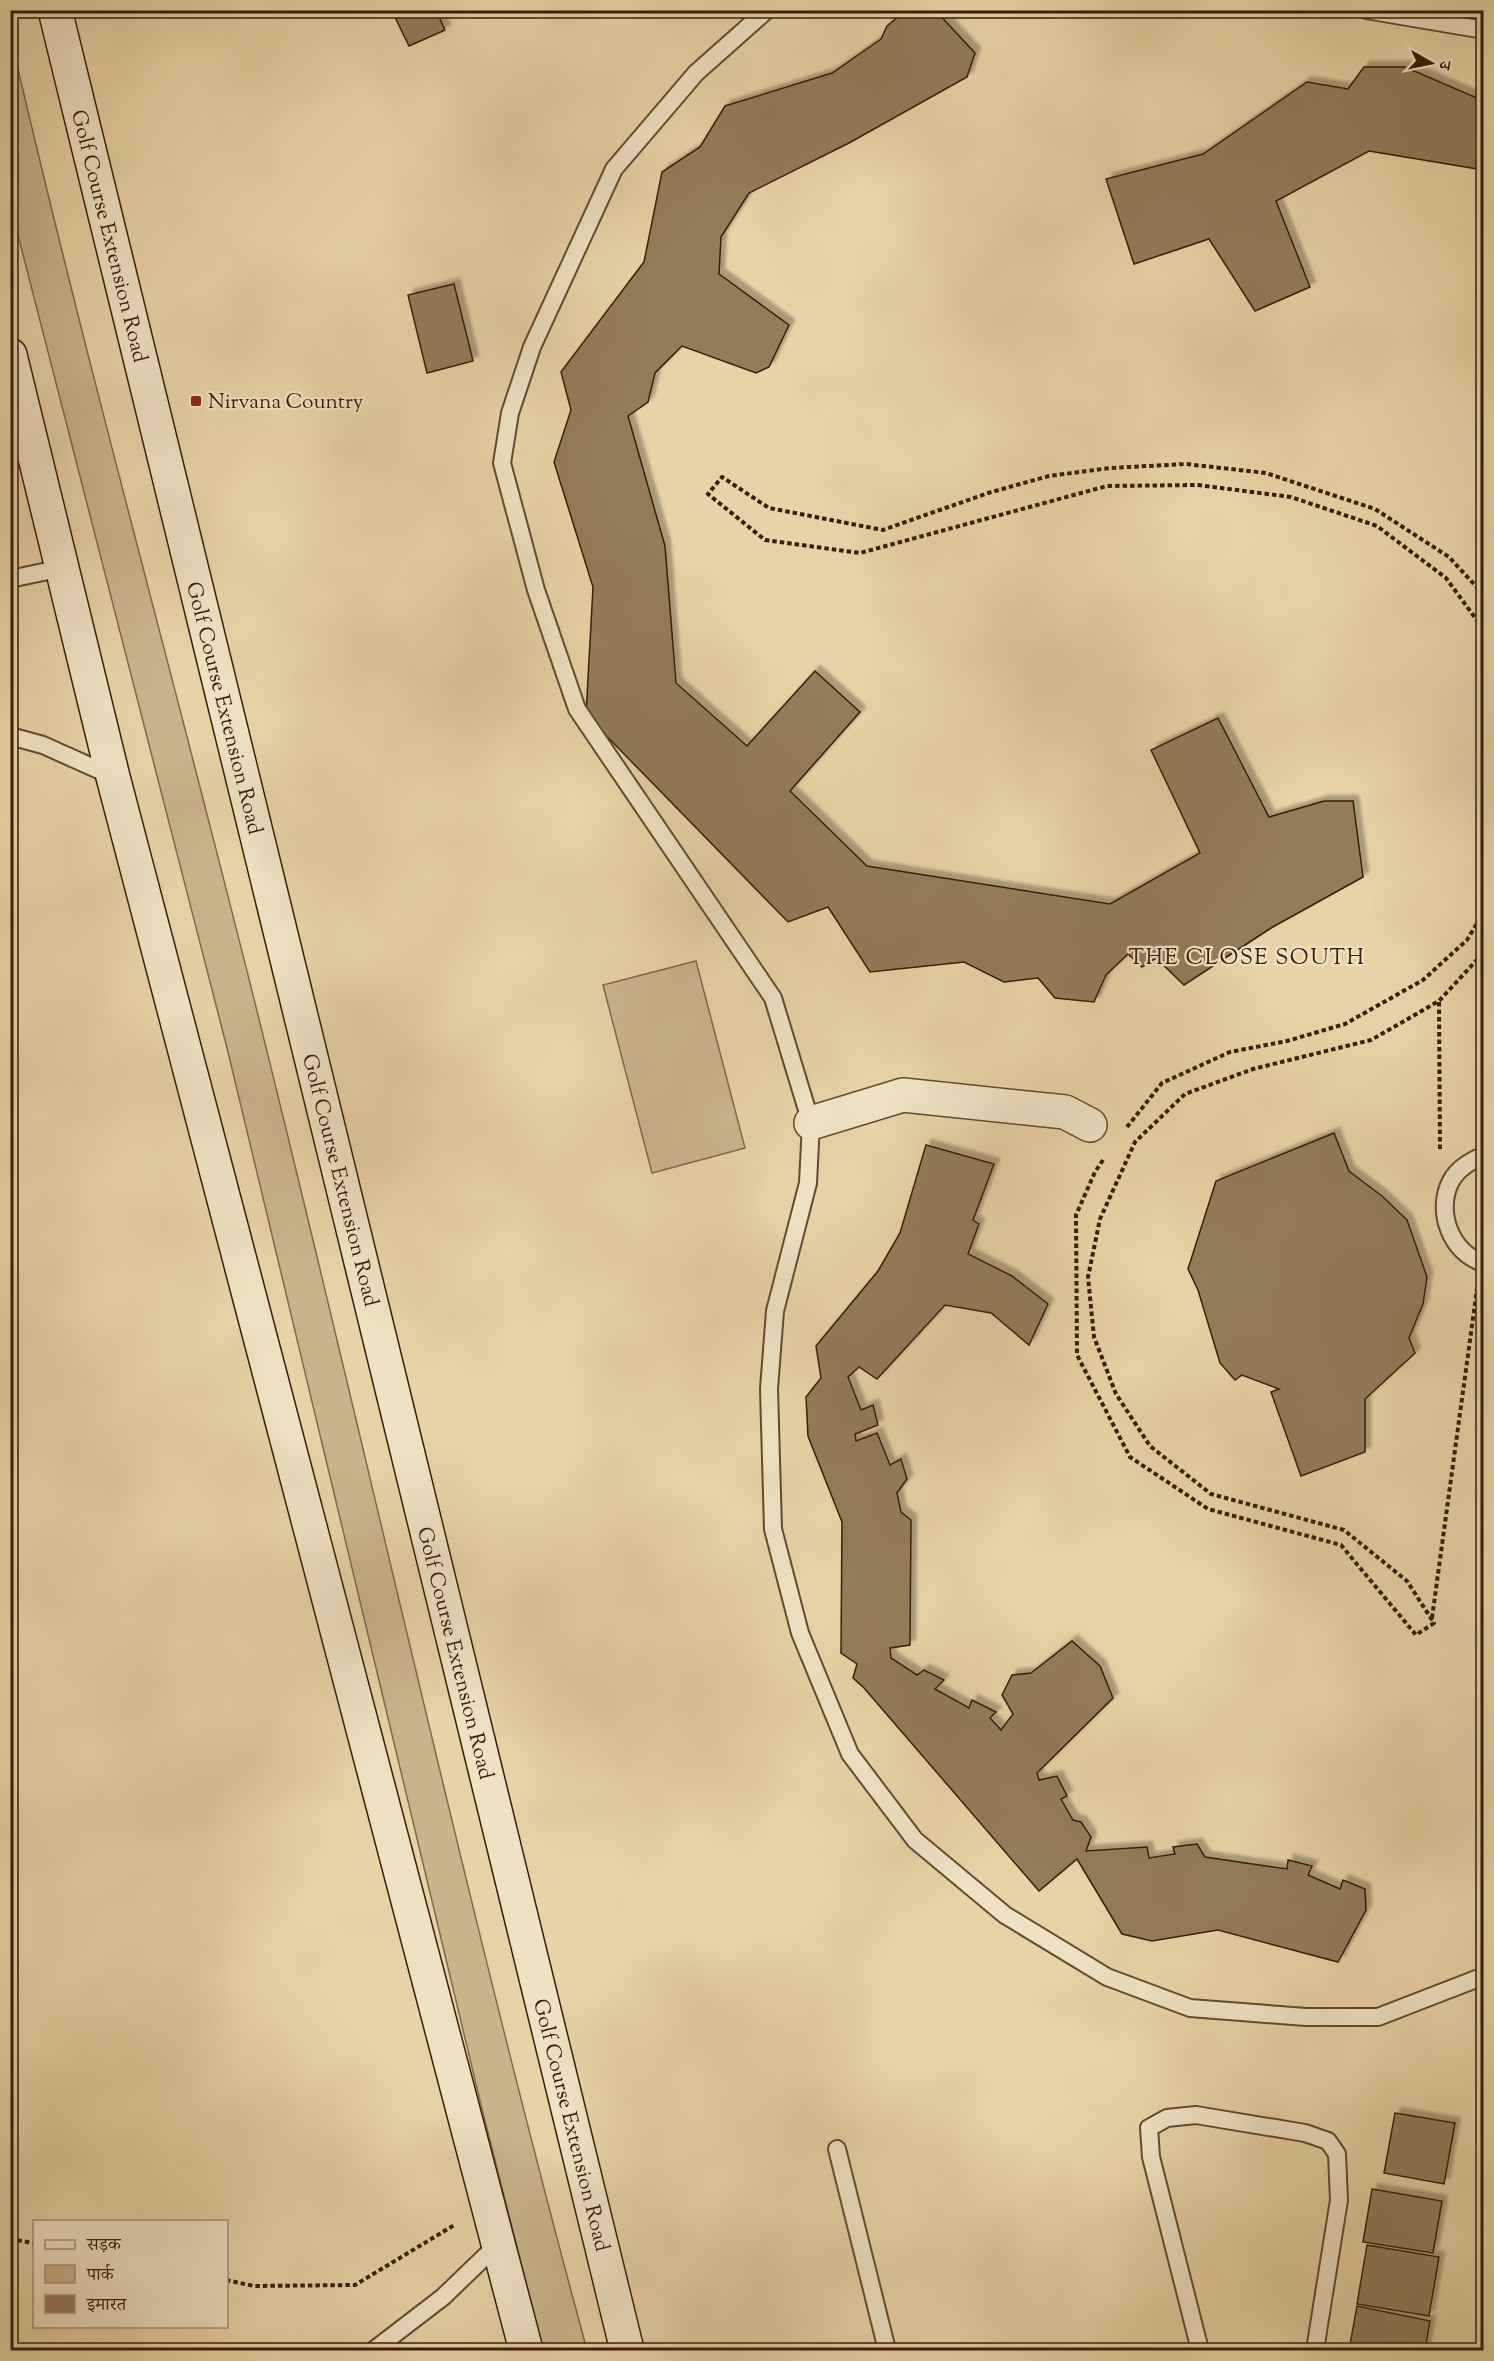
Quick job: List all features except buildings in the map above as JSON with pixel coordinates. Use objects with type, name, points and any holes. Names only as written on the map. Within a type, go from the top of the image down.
[{"type":"main road","name":"Golf Course Extension Road","points":[[54,10],[627,2350]]},
{"type":"main road","points":[[10,355],[113,777],[526,2350]]},
{"type":"main road","points":[[811,1122],[903,1095],[1065,1112],[1090,1125]]},
{"type":"lane","points":[[767,10],[696,73],[614,169],[532,347],[510,413],[502,463],[536,590],[578,709],[773,998],[811,1122],[808,1183],[775,1311],[769,1389],[773,1529],[800,1633],[850,1754],[915,1840],[1005,1915],[1107,1977],[1190,2008],[1306,2017],[1378,2017],[1484,1976]]},
{"type":"lane","points":[[1366,10],[1484,30]]},
{"type":"lane","points":[[10,579],[62,568]]},
{"type":"lane","points":[[10,736],[43,745],[113,777]]},
{"type":"lane","points":[[1482,1262],[1475,1260],[1457,1246],[1447,1226],[1445,1204],[1451,1182],[1465,1164],[1484,1155]]},
{"type":"lane","points":[[1200,2350],[1151,2157],[1149,2128],[1167,2118],[1196,2115],[1305,2133],[1328,2141],[1337,2154],[1339,2200],[1315,2350]]},
{"type":"lane","points":[[837,2149],[888,2350]]},
{"type":"lane","points":[[374,2350],[443,2297],[498,2244]]},
{"type":"path","points":[[1484,595],[1449,557],[1375,509],[1266,473],[1186,464],[1110,468],[1049,476],[988,493],[883,530],[769,508],[722,477],[708,494],[765,540],[860,553],[1107,486],[1198,485],[1291,496],[1377,526],[1446,578],[1484,630]]},
{"type":"path","points":[[1124,1130],[1162,1083],[1230,1052],[1287,1041],[1345,1024],[1423,980],[1467,940],[1484,912]]},
{"type":"path","points":[[1107,1155],[1095,1172],[1076,1215],[1077,1355],[1130,1457],[1208,1509],[1341,1545],[1416,1635],[1434,1623],[1407,1581],[1344,1530],[1211,1494],[1150,1446],[1116,1394],[1094,1337],[1088,1277],[1100,1219],[1135,1142],[1185,1094],[1253,1069],[1371,1041],[1439,1001],[1484,952]]},
{"type":"path","points":[[1439,1001],[1440,1163],[1449,1189]]},
{"type":"path","points":[[1431,1618],[1482,1262]]},
{"type":"path","points":[[228,2280],[254,2286],[355,2285],[488,2205]]},
{"type":"path","points":[[10,2239],[33,2243]]},
{"type":"green space","points":[[11,39],[74,301],[243,953],[466,1877],[587,2350],[543,2350],[482,2109],[227,1048],[11,208]]},
{"type":"green space","points":[[696,961],[745,1148],[652,1173],[603,985]]},
{"type":"place","name":"Nirvana Country","points":[[196,401]]},
{"type":"district","name":"THE CLOSE SOUTH","points":[[1247,956]]}]
